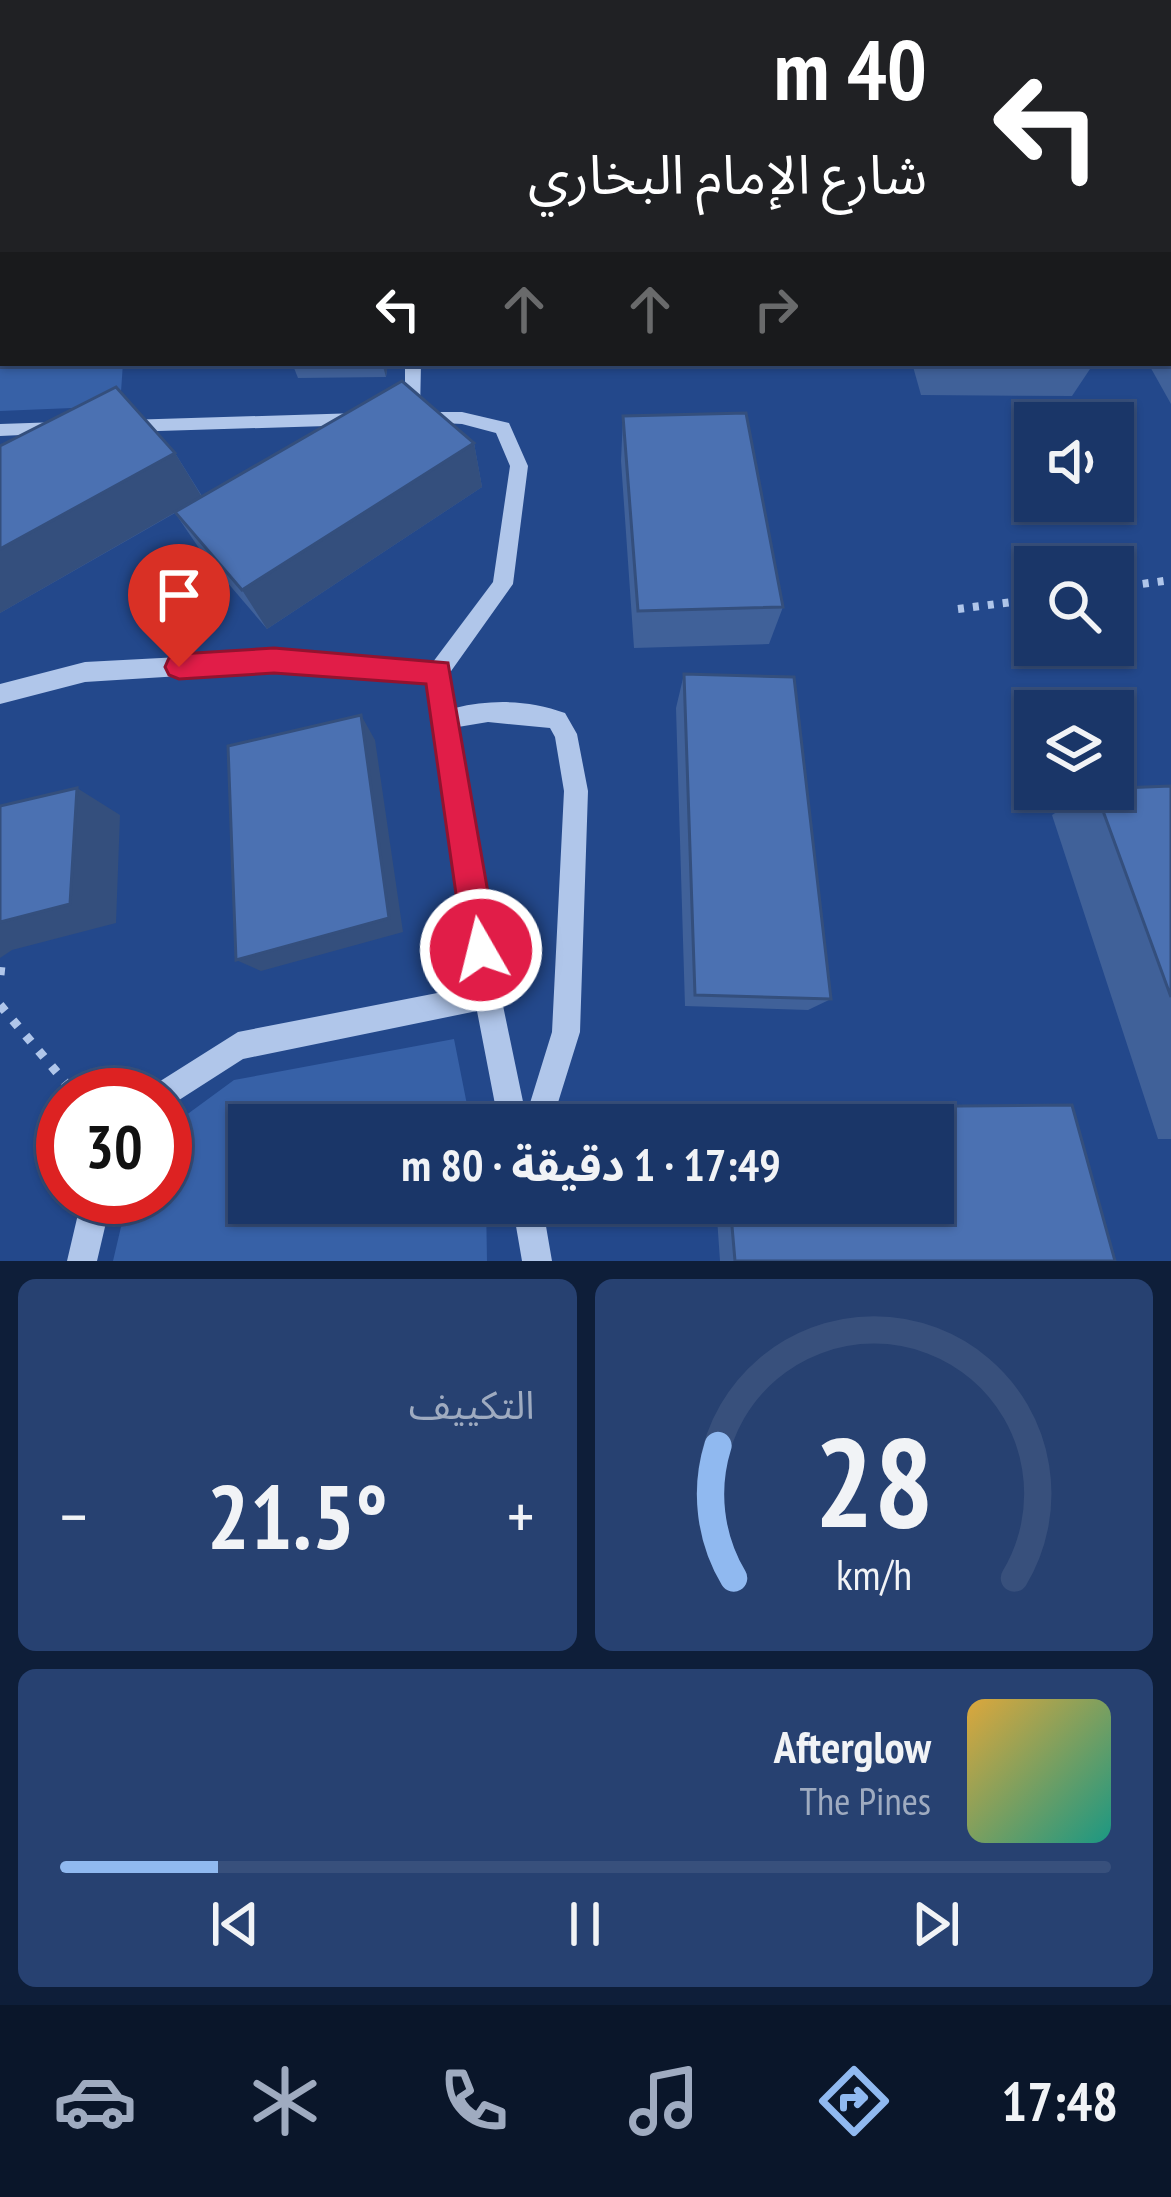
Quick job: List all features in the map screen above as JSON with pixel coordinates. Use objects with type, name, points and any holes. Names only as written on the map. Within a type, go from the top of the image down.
[{"type":"street","points":[[411,418],[413,366]]},
{"type":"street","points":[[114,427],[462,418],[502,428],[519,466],[503,584],[438,672],[509,1104]]},
{"type":"street","points":[[0,430],[68,428]]},
{"type":"street","points":[[0,694],[85,672],[274,661],[438,672]]},
{"type":"street","points":[[447,720],[479,711],[530,712],[557,720],[566,734],[577,791],[566,1032],[544,1104]]},
{"type":"street","points":[[192,1076],[238,1046],[488,996]]},
{"type":"street","points":[[82,1261],[91,1224]]},
{"type":"street","points":[[530,1224],[536,1261]]},
{"type":"path","points":[[1134,585],[1171,580]]},
{"type":"path","points":[[958,609],[1014,601]]},
{"type":"path","points":[[0,975],[2,956]]},
{"type":"path","points":[[0,1005],[53,1068]]},
{"type":"shaded area","points":[[0,366],[123,366],[120,406],[0,411]]},
{"type":"shaded area","points":[[454,1039],[467,1104],[228,1104],[228,1224],[486,1224],[487,1261],[113,1261],[122,1224],[192,1224],[192,1111],[234,1080]]},
{"type":"building","points":[[402,381],[474,443],[242,590],[175,512]]},
{"type":"building","points":[[116,387],[175,453],[0,549],[0,446]]},
{"type":"building","points":[[746,413],[783,607],[638,611],[623,416]]},
{"type":"building","points":[[684,674],[794,677],[831,999],[695,995]]},
{"type":"building","points":[[361,715],[389,918],[236,960],[228,746]]},
{"type":"building","points":[[1171,786],[1171,997],[1103,810],[1134,810],[1134,787]]},
{"type":"building","points":[[77,788],[70,904],[0,922],[0,806]]},
{"type":"building","points":[[1072,1105],[1115,1261],[735,1261],[732,1224],[954,1224],[954,1106]]},
{"type":"route","points":[[179,667],[274,661],[438,672],[481,950]]}]
